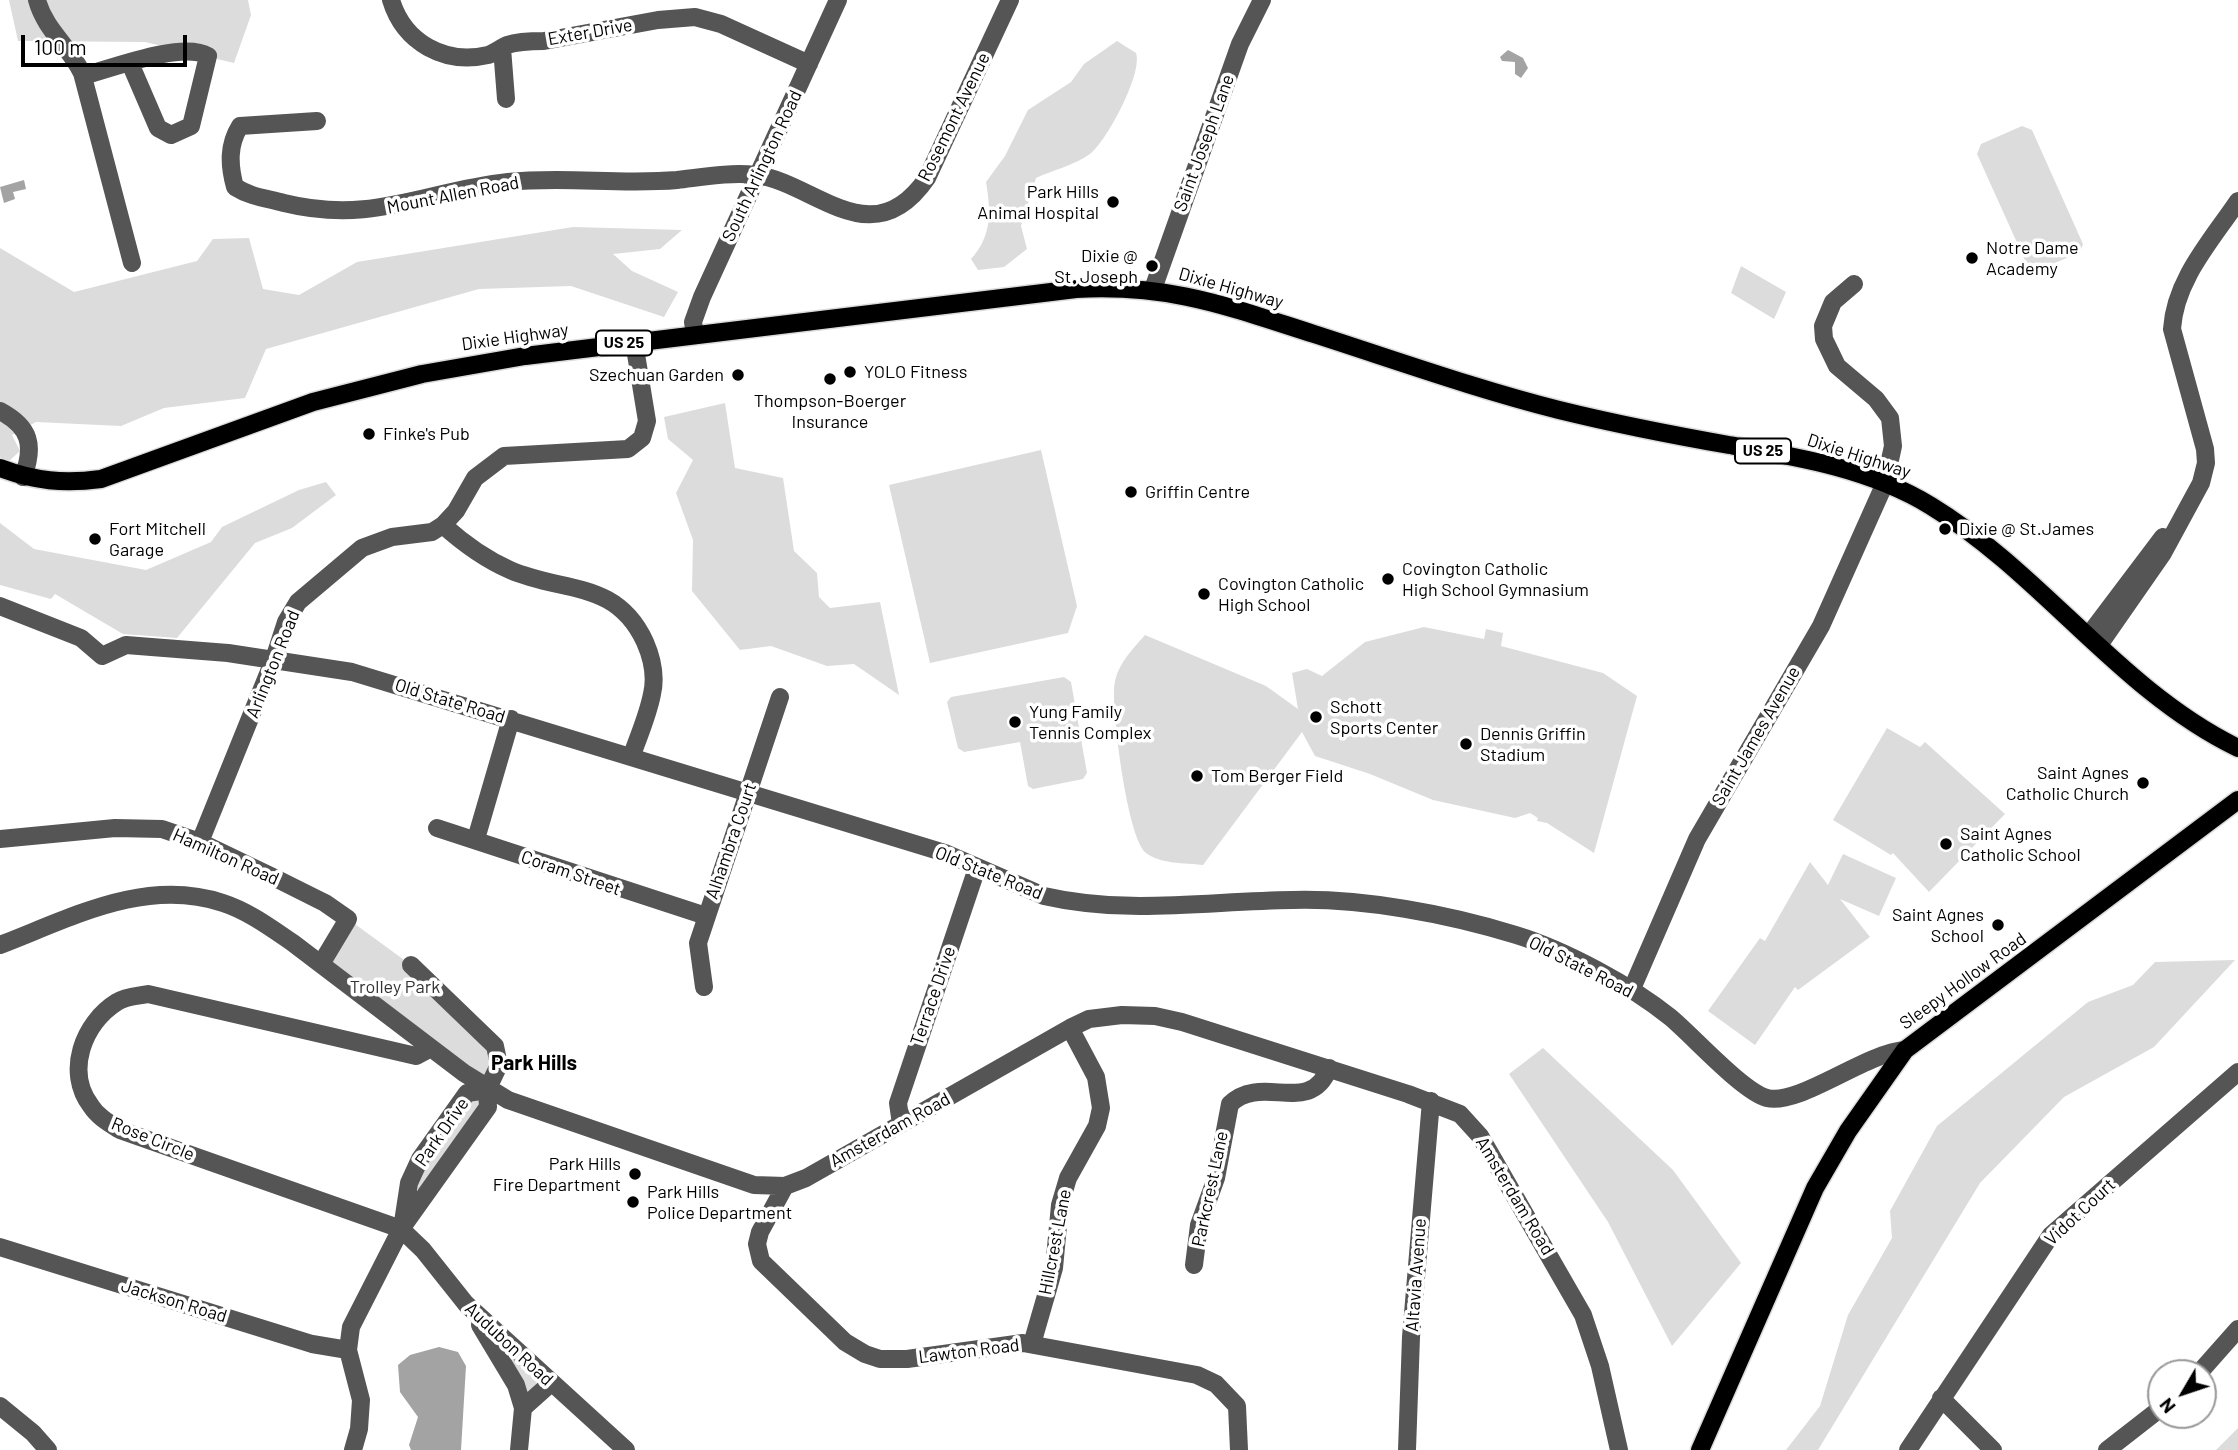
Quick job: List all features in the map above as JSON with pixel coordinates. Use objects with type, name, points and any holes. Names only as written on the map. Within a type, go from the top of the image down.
[{"type":"main road","name":"Dixie Highway","points":[[0,468],[23,477],[63,483],[101,479],[313,402],[422,374],[635,342],[1076,289],[1120,286],[1153,289],[1202,297],[1466,383],[1559,410],[1831,465],[1885,483],[1931,506],[1972,533],[2182,715],[2238,748]]},
{"type":"main road","name":"Sleepy Hollow Road","points":[[1700,1450],[1815,1188],[1848,1131],[1905,1050],[2238,800]]},
{"type":"street","points":[[37,0],[45,22],[74,56],[83,75],[132,263]]},
{"type":"street","name":"Exter Drive","points":[[391,0],[401,23],[412,35],[439,54],[467,58],[489,55],[502,48],[658,20],[695,17],[721,24],[809,64]]},
{"type":"street","name":"South Arlington Road","points":[[695,335],[693,322],[702,297],[838,0]]},
{"type":"street","name":"Rosemont Avenue","points":[[758,175],[856,213],[883,211],[908,198],[927,178],[1010,0]]},
{"type":"street","name":"Saint Joseph Lane","points":[[1153,289],[1240,44],[1262,0]]},
{"type":"street","points":[[502,48],[506,99]]},
{"type":"street","points":[[83,75],[130,63],[174,52],[198,50],[208,56],[191,126],[171,135],[158,128],[130,63]]},
{"type":"street","name":"Mount Allen Road","points":[[317,121],[240,126],[231,153],[230,170],[235,187],[252,197],[302,207],[350,211],[421,202],[505,182],[554,179],[629,183],[758,175]]},
{"type":"street","points":[[2094,640],[2153,547],[2178,522],[2201,483],[2206,449],[2172,329],[2173,313],[2179,289],[2238,201]]},
{"type":"street","name":"Saint James Avenue","points":[[1631,991],[1697,839],[1821,626],[1885,483],[1893,446],[1890,418],[1877,399],[1837,366],[1824,339],[1823,326],[1833,302],[1854,285]]},
{"type":"street","points":[[632,755],[653,692],[653,667],[644,641],[629,617],[612,602],[588,589],[510,570],[485,558],[443,525],[456,511],[475,478],[504,456],[622,451],[642,438],[647,421],[635,342]]},
{"type":"street","points":[[0,411],[16,420],[26,434],[29,462],[23,477]]},
{"type":"street","name":"Arlington Road","points":[[201,842],[291,611],[327,575],[362,548],[392,537],[432,532],[443,525]]},
{"type":"street","name":"Old State Road","points":[[0,606],[81,638],[102,656],[126,645],[274,659],[352,672],[632,755],[945,853],[1044,896],[1094,904],[1174,907],[1317,900],[1446,917],[1547,946],[1631,991],[1669,1017],[1742,1082],[1765,1098],[1795,1095],[1878,1056],[1905,1050]]},
{"type":"street","name":"Alhambra Court","points":[[704,987],[698,943],[780,697]]},
{"type":"street","points":[[476,839],[511,719]]},
{"type":"street","name":"Hamilton Road","points":[[0,839],[138,827],[162,829],[201,842],[325,903],[348,919],[321,964]]},
{"type":"street","name":"Coram Street","points":[[437,828],[706,916]]},
{"type":"street","name":"Terrace Drive","points":[[901,1124],[898,1102],[977,868]]},
{"type":"street","name":"Amsterdam Road","points":[[0,945],[94,907],[131,897],[171,895],[220,902],[261,922],[321,964],[486,1090],[530,1108],[754,1185],[785,1186],[806,1178],[1070,1028],[1089,1020],[1156,1016],[1329,1068],[1431,1101],[1460,1114],[1480,1136],[1568,1284],[1583,1315],[1600,1366],[1619,1450]]},
{"type":"street","points":[[411,965],[495,1046],[499,1065],[486,1090]]},
{"type":"street","name":"Rose Circle","points":[[401,1229],[120,1130],[102,1118],[85,1097],[79,1057],[84,1038],[106,1011],[117,1002],[148,994],[416,1056],[431,1048]]},
{"type":"street","name":"Hillcrest Lane","points":[[1032,1344],[1054,1268],[1060,1205],[1068,1178],[1097,1126],[1101,1108],[1096,1077],[1070,1028]]},
{"type":"street","name":"Parkcrest Lane","points":[[1194,1265],[1199,1225],[1216,1178],[1230,1104],[1251,1091],[1295,1094],[1312,1090],[1324,1081],[1329,1068]]},
{"type":"street","name":"Vidot Court","points":[[1908,1450],[2051,1235],[2238,1072]]},
{"type":"street","name":"Park Drive","points":[[486,1090],[488,1107],[401,1229],[410,1183],[420,1159],[467,1093],[486,1090]]},
{"type":"street","name":"Altavia Avenue","points":[[1407,1450],[1411,1337],[1431,1101]]},
{"type":"street","name":"Lawton Road","points":[[785,1186],[760,1232],[758,1254],[770,1272],[856,1350],[880,1359],[907,1359],[1032,1344],[1208,1379],[1231,1396],[1237,1406],[1239,1450]]},
{"type":"street","points":[[352,1450],[359,1429],[361,1400],[348,1350],[351,1327],[401,1229]]},
{"type":"street","name":"Audubon Road","points":[[401,1229],[423,1250],[466,1304],[626,1450]]},
{"type":"street","name":"Jackson Road","points":[[0,1247],[312,1344],[348,1350]]},
{"type":"street","points":[[466,1304],[505,1361],[523,1408],[519,1450]]},
{"type":"street","points":[[2211,1359],[2238,1329]]},
{"type":"street","points":[[523,1408],[551,1383]]},
{"type":"street","points":[[1941,1398],[1993,1450]]},
{"type":"street","points":[[0,1406],[33,1433],[48,1450]]},
{"type":"street","points":[[2107,1450],[2147,1419]]},
{"type":"green space","points":[[9,0],[248,0],[251,15],[234,63],[145,42],[18,41]]},
{"type":"green space","points":[[1117,41],[1136,53],[1137,63],[1129,90],[1114,122],[1090,154],[1036,178],[1021,226],[1027,249],[1004,267],[978,270],[971,259],[983,241],[988,223],[986,182],[1005,156],[1028,110],[1071,82],[1084,64]]},
{"type":"green space","points":[[2022,126],[2032,130],[2083,244],[2080,252],[2037,271],[2028,267],[1977,154],[1981,144]]},
{"type":"green space","points":[[573,227],[682,230],[660,249],[613,254],[632,271],[678,292],[664,317],[571,286],[479,289],[266,349],[245,398],[164,408],[121,426],[36,422],[12,435],[20,451],[8,462],[0,457],[0,248],[74,292],[197,261],[213,239],[249,238],[263,289],[299,295],[357,262]]},
{"type":"green space","points":[[1741,266],[1786,292],[1774,319],[1731,293]]},
{"type":"green space","points":[[725,403],[735,468],[783,478],[794,551],[817,573],[819,597],[830,608],[880,602],[899,695],[854,664],[827,666],[771,646],[740,650],[692,591],[693,540],[676,493],[693,460],[668,439],[664,417]]},
{"type":"green space","points":[[1041,450],[1077,606],[1068,633],[930,663],[889,485]]},
{"type":"green space","points":[[326,482],[336,495],[292,528],[255,543],[177,638],[123,634],[55,594],[51,599],[0,585],[0,523],[34,549],[146,570],[211,542],[222,527],[299,490]]},
{"type":"green space","name":"Dennis Griffin Stadium","points":[[1424,627],[1484,639],[1486,629],[1503,633],[1501,646],[1603,673],[1637,696],[1594,853],[1547,823],[1537,821],[1538,818],[1530,813],[1515,818],[1433,800],[1370,774],[1315,756],[1302,732],[1203,865],[1165,861],[1146,853],[1139,843],[1127,802],[1114,690],[1120,667],[1145,635],[1266,686],[1298,709],[1292,673],[1307,669],[1322,676],[1365,642]]},
{"type":"green space","name":"Yung Family Tennis Complex","points":[[1064,677],[1071,682],[1087,773],[1083,779],[1033,789],[1028,786],[1020,742],[964,752],[958,748],[947,702],[951,697]]},
{"type":"green space","points":[[1887,728],[1920,747],[1925,742],[2005,814],[1929,892],[1893,853],[1891,855],[1833,820]]},
{"type":"green space","points":[[1843,854],[1896,878],[1879,916],[1840,899],[1870,937],[1798,990],[1795,987],[1755,1045],[1708,1011],[1760,938],[1765,941],[1810,862],[1828,885]]},
{"type":"green space","name":"Trolley Park","points":[[348,919],[411,965],[495,1046],[487,1090],[321,964]]},
{"type":"green space","points":[[2235,960],[2154,1047],[2064,1097],[1980,1183],[1818,1450],[1786,1450],[1820,1406],[1848,1315],[1892,1238],[1890,1211],[1937,1126],[2088,1002],[2133,985],[2155,962]]},
{"type":"green space","points":[[1543,1048],[1673,1170],[1741,1263],[1672,1346],[1608,1222],[1509,1074]]},
{"type":"green space","points":[[467,1099],[483,1099],[420,1190],[416,1189],[416,1178]]},
{"type":"green space","points":[[508,1354],[536,1378],[537,1383],[530,1392],[524,1392]]},
{"type":"green space","points":[[2238,1428],[2238,1450],[2216,1450]]},
{"type":"shaded area","points":[[1508,50],[1523,58],[1528,68],[1521,78],[1515,74],[1515,62],[1502,61],[1500,57]]},
{"type":"shaded area","points":[[24,180],[26,189],[13,192],[15,199],[4,203],[0,187]]},
{"type":"shaded area","points":[[439,1347],[458,1352],[466,1366],[461,1450],[411,1450],[409,1445],[418,1417],[400,1392],[398,1365],[410,1355]]},
{"type":"place","name":"Park Hills Animal Hospital","points":[[1113,202]]},
{"type":"place","name":"Notre Dame Academy","points":[[1972,258]]},
{"type":"place","name":"Dixie @ St. Joseph","points":[[1152,266]]},
{"type":"place","name":"YOLO Fitness","points":[[850,372]]},
{"type":"place","name":"Szechuan Garden","points":[[738,375]]},
{"type":"place","name":"Thompson-Boerger Insurance","points":[[830,379]]},
{"type":"place","name":"Finke's Pub","points":[[369,434]]},
{"type":"place","name":"Griffin Centre","points":[[1131,492]]},
{"type":"place","name":"Dixie @ St.James","points":[[1945,529]]},
{"type":"place","name":"Fort Mitchell Garage","points":[[95,539]]},
{"type":"place","name":"Covington Catholic High School Gymnasium","points":[[1388,579]]},
{"type":"place","name":"Covington Catholic High School","points":[[1204,594]]},
{"type":"place","name":"Schott Sports Center","points":[[1316,717]]},
{"type":"place","name":"Yung Family Tennis Complex","points":[[1015,722]]},
{"type":"place","name":"Dennis Griffin Stadium","points":[[1466,744]]},
{"type":"place","name":"Tom Berger Field","points":[[1197,776]]},
{"type":"place","name":"Saint Agnes Catholic Church","points":[[2143,783]]},
{"type":"place","name":"Saint Agnes Catholic School","points":[[1946,844]]},
{"type":"place","name":"Saint Agnes School","points":[[1998,925]]},
{"type":"place","name":"Park Hills Fire Department","points":[[635,1174]]},
{"type":"place","name":"Park Hills Police Department","points":[[633,1202]]},
{"type":"district","name":"Park Hills","points":[[534,1063]]}]
